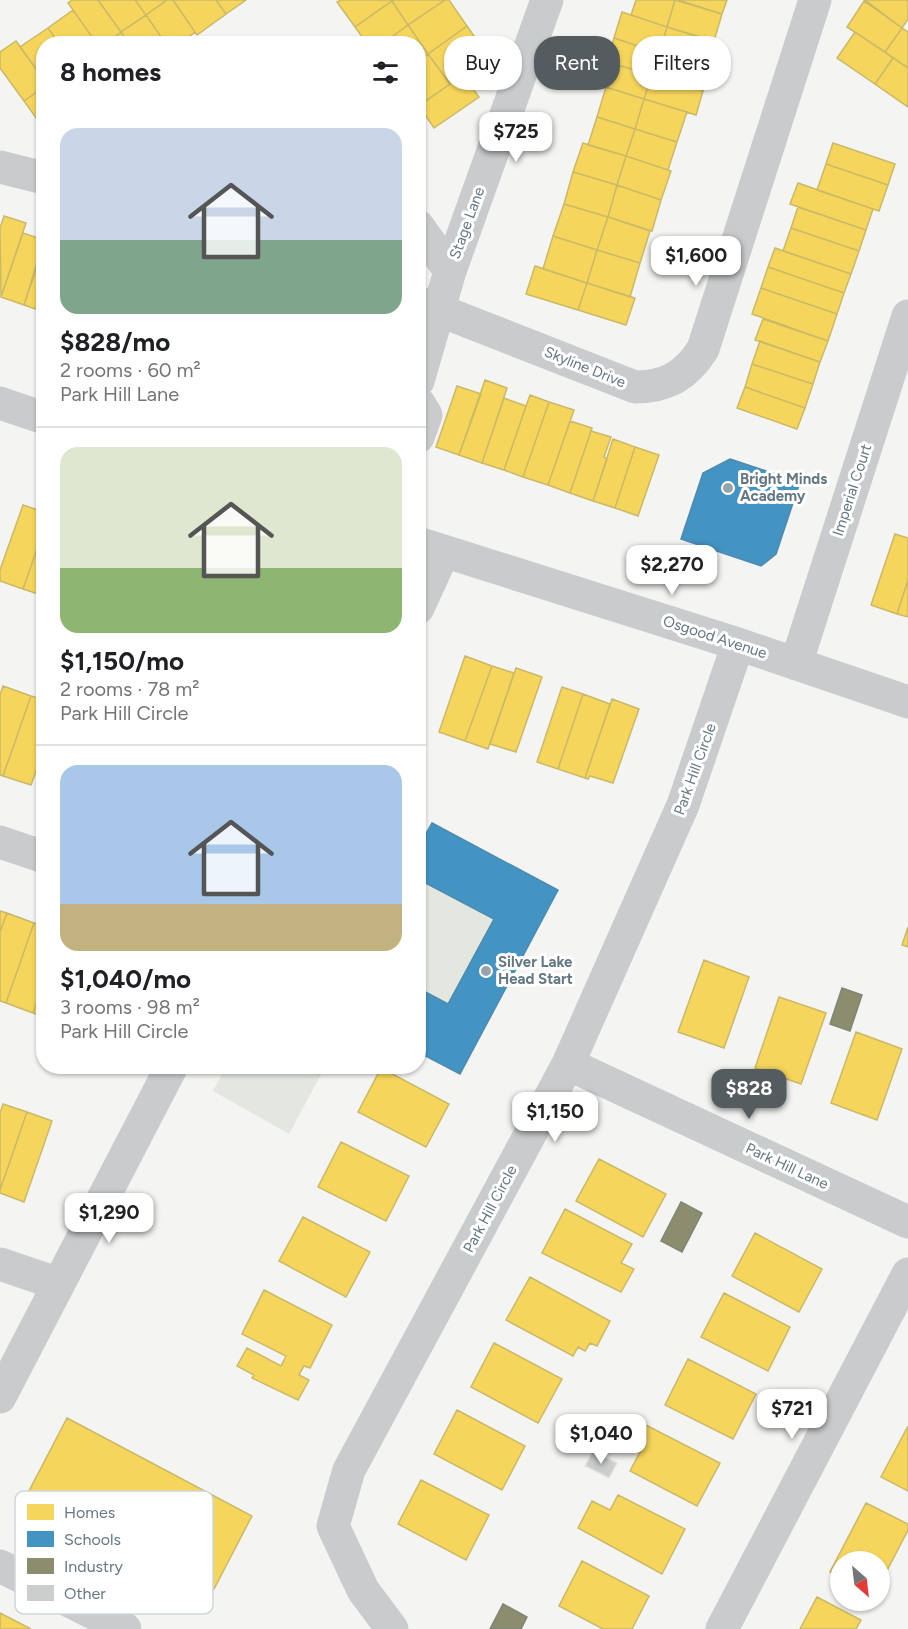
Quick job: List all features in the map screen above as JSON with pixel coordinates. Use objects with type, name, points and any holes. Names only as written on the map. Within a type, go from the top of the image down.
[{"type":"street","name":"Skyline Drive","points":[[428,305],[635,387],[656,387],[675,379],[692,366],[703,350],[815,0]]},
{"type":"street","name":"Stage Lane","points":[[426,320],[428,305],[450,271],[540,5]]},
{"type":"street","points":[[0,167],[36,176]]},
{"type":"street","points":[[426,237],[450,271]]},
{"type":"street","name":"Imperial Court","points":[[796,664],[908,316]]},
{"type":"street","points":[[0,403],[36,415]]},
{"type":"street","points":[[426,570],[431,547]]},
{"type":"street","name":"Osgood Avenue","points":[[431,547],[738,644],[908,702]]},
{"type":"street","name":"Park Hill Circle","points":[[392,1629],[363,1590],[333,1526],[349,1470],[568,1064],[683,806],[738,644]]},
{"type":"street","points":[[0,842],[36,854]]},
{"type":"street","name":"Park Hill Lane","points":[[568,1064],[908,1222]]},
{"type":"street","points":[[0,1397],[168,1074]]},
{"type":"street","points":[[0,1264],[59,1284]]},
{"type":"street","points":[[722,1629],[908,1274]]},
{"type":"street","points":[[0,1566],[15,1574]]},
{"type":"street","points":[[95,1614],[125,1629]]},
{"type":"shaded area","points":[[426,883],[494,919],[448,1004],[426,992]]},
{"type":"shaded area","points":[[223,1074],[321,1074],[289,1134],[213,1091]]},
{"type":"building: Homes","points":[[72,0],[98,0],[121,32],[116,36],[91,36],[68,3]]},
{"type":"building: Homes","points":[[98,0],[135,0],[146,15],[121,32]]},
{"type":"building: Homes","points":[[135,0],[167,0],[146,15]]},
{"type":"building: Homes","points":[[167,0],[173,0],[195,32],[190,36],[160,36],[146,15]]},
{"type":"building: Homes","points":[[173,0],[216,0],[226,14],[197,35]]},
{"type":"building: Homes","points":[[216,0],[246,0],[226,14]]},
{"type":"building: Homes","points":[[341,0],[392,1],[355,27],[337,2]]},
{"type":"building: Homes","points":[[445,0],[408,25],[392,1]]},
{"type":"building: Homes","points":[[445,0],[449,0],[467,26],[453,36],[444,36],[444,43],[428,54],[426,36],[416,36],[408,25]]},
{"type":"building: Homes","points":[[636,0],[675,0],[667,27],[631,15]]},
{"type":"building: Homes","points":[[675,0],[722,14],[715,36],[697,36],[667,27]]},
{"type":"building: Homes","points":[[678,0],[727,0],[722,14]]},
{"type":"building: Homes","points":[[865,0],[908,0],[908,19],[902,28]]},
{"type":"building: Homes","points":[[392,1],[408,25],[393,36],[361,36],[355,27]]},
{"type":"building: Homes","points":[[864,1],[902,28],[885,52],[847,27]]},
{"type":"building: Homes","points":[[73,10],[91,36],[54,36],[48,28]]},
{"type":"building: Homes","points":[[622,12],[667,27],[664,36],[632,36],[632,44],[620,40],[620,36],[615,36]]},
{"type":"building: Homes","points":[[146,15],[160,36],[124,36],[121,32]]},
{"type":"building: Homes","points":[[408,25],[416,36],[393,36]]},
{"type":"building: Homes","points":[[467,26],[474,36],[453,36]]},
{"type":"building: Homes","points":[[667,27],[696,36],[664,36]]},
{"type":"building: Homes","points":[[48,28],[54,36],[36,36]]},
{"type":"building: Homes","points":[[902,28],[908,32],[908,68],[885,52]]},
{"type":"building: Homes","points":[[855,32],[893,58],[875,84],[837,58]]},
{"type":"building: Homes","points":[[36,36],[36,69],[20,47]]},
{"type":"building: Homes","points":[[620,40],[632,44],[632,69],[620,66]]},
{"type":"building: Homes","points":[[16,41],[36,69],[36,93],[24,101],[0,68],[0,52]]},
{"type":"building: Homes","points":[[444,43],[444,76],[428,54]]},
{"type":"building: Homes","points":[[428,54],[444,76],[444,88],[426,100],[426,55]]},
{"type":"building: Homes","points":[[893,58],[908,68],[908,107],[875,84]]},
{"type":"building: Homes","points":[[620,66],[632,69],[632,90],[647,90],[644,99],[615,90],[620,90]]},
{"type":"building: Homes","points":[[444,88],[474,90],[479,97],[434,128],[426,116],[426,101]]},
{"type":"building: Homes","points":[[605,90],[616,90],[644,99],[635,129],[597,117]]},
{"type":"building: Homes","points":[[647,90],[703,91],[696,115],[644,99]]},
{"type":"building: Homes","points":[[36,93],[36,118],[24,101]]},
{"type":"building: Homes","points":[[644,99],[687,112],[677,142],[635,129]]},
{"type":"building: Homes","points":[[597,117],[635,129],[626,156],[588,145]]},
{"type":"building: Homes","points":[[635,129],[677,142],[668,170],[626,156]]},
{"type":"building: Homes","points":[[583,143],[626,156],[617,185],[573,172]]},
{"type":"building: Homes","points":[[833,143],[895,164],[888,185],[826,164]]},
{"type":"building: Homes","points":[[626,156],[671,171],[661,200],[617,185]]},
{"type":"building: Homes","points":[[826,164],[888,185],[879,211],[817,190]]},
{"type":"building: Homes","points":[[573,172],[617,185],[608,217],[564,204]]},
{"type":"building: Homes","points":[[798,183],[873,209],[866,230],[790,204]]},
{"type":"building: Homes","points":[[617,185],[661,200],[652,231],[608,217]]},
{"type":"building: Homes","points":[[564,204],[608,217],[597,250],[553,236]]},
{"type":"building: Homes","points":[[798,207],[866,230],[859,251],[791,228]]},
{"type":"building: Homes","points":[[4,216],[26,223],[1,297],[0,228]]},
{"type":"building: Homes","points":[[608,217],[650,231],[640,263],[597,250]]},
{"type":"building: Homes","points":[[791,228],[859,251],[851,274],[783,251]]},
{"type":"building: Homes","points":[[23,233],[36,237],[36,266],[24,305],[1,297]]},
{"type":"building: Homes","points":[[553,236],[597,250],[587,283],[543,269]]},
{"type":"building: Homes","points":[[775,248],[851,274],[844,293],[768,267]]},
{"type":"building: Homes","points":[[597,250],[640,263],[630,297],[587,283]]},
{"type":"building: Homes","points":[[535,266],[587,283],[578,310],[526,294]]},
{"type":"building: Homes","points":[[768,267],[844,293],[837,314],[761,288]]},
{"type":"building: Homes","points":[[36,270],[36,309],[24,305]]},
{"type":"building: Homes","points":[[587,283],[635,298],[626,325],[578,310]]},
{"type":"building: Homes","points":[[761,288],[837,314],[828,341],[752,314]]},
{"type":"building: Homes","points":[[763,319],[828,341],[820,362],[755,340]]},
{"type":"building: Homes","points":[[760,341],[820,362],[813,384],[752,364]]},
{"type":"building: Homes","points":[[752,364],[813,384],[805,408],[745,387]]},
{"type":"building: Homes","points":[[485,380],[507,388],[482,463],[459,455]]},
{"type":"building: Homes","points":[[457,386],[481,394],[459,455],[436,447]]},
{"type":"building: Homes","points":[[745,387],[805,408],[797,429],[737,408]]},
{"type":"building: Homes","points":[[530,395],[549,402],[523,477],[504,470]]},
{"type":"building: Homes","points":[[504,398],[526,406],[504,470],[482,463]]},
{"type":"building: Homes","points":[[549,402],[574,410],[548,485],[523,477]]},
{"type":"building: Homes","points":[[570,421],[592,428],[570,493],[548,485]]},
{"type":"building: Homes","points":[[591,431],[611,437],[604,457],[607,459],[593,501],[570,493]]},
{"type":"building: Homes","points":[[613,439],[635,447],[615,508],[593,501]]},
{"type":"building: Homes","points":[[635,447],[659,455],[638,516],[615,508]]},
{"type":"building: Homes","points":[[23,505],[36,509],[36,552],[23,589],[0,581],[0,570]]},
{"type":"building: Homes","points":[[895,534],[908,538],[908,580],[897,614],[871,605]]},
{"type":"building: Homes","points":[[36,552],[36,593],[23,589]]},
{"type":"building: Homes","points":[[908,580],[908,617],[897,614]]},
{"type":"building: Homes","points":[[465,656],[492,666],[465,741],[439,732]]},
{"type":"building: Homes","points":[[492,666],[514,673],[488,749],[465,741]]},
{"type":"building: Homes","points":[[516,668],[542,677],[516,752],[490,744]]},
{"type":"building: Homes","points":[[3,686],[31,696],[3,776],[0,775],[0,695]]},
{"type":"building: Homes","points":[[562,687],[583,694],[558,769],[537,762]]},
{"type":"building: Homes","points":[[583,694],[610,704],[585,778],[558,769]]},
{"type":"building: Homes","points":[[31,696],[36,698],[36,771],[31,785],[3,776]]},
{"type":"building: Homes","points":[[612,699],[639,709],[613,783],[590,776],[588,779],[585,778]]},
{"type":"building: Homes","points":[[0,911],[7,913],[0,932]]},
{"type":"building: Homes","points":[[7,913],[34,923],[6,1003],[0,1001],[0,932]]},
{"type":"building: Homes","points":[[34,923],[36,924],[36,1005],[33,1013],[6,1003]]},
{"type":"building: Homes","points":[[908,927],[908,947],[902,945]]},
{"type":"building: Homes","points":[[704,960],[749,977],[724,1048],[678,1032]]},
{"type":"building: Homes","points":[[779,997],[826,1013],[801,1084],[755,1068]]},
{"type":"building: Homes","points":[[856,1032],[902,1049],[877,1120],[831,1103]]},
{"type":"building: Homes","points":[[378,1074],[392,1074],[449,1104],[426,1147],[358,1112]]},
{"type":"building: Homes","points":[[3,1104],[27,1112],[0,1190],[0,1113]]},
{"type":"building: Homes","points":[[27,1112],[52,1121],[24,1202],[0,1193],[0,1190]]},
{"type":"building: Homes","points":[[341,1142],[409,1176],[386,1221],[318,1187]]},
{"type":"building: Homes","points":[[599,1159],[666,1194],[643,1237],[576,1201]]},
{"type":"building: Homes","points":[[565,1209],[632,1244],[621,1263],[634,1269],[621,1292],[542,1253]]},
{"type":"building: Homes","points":[[303,1217],[370,1252],[346,1297],[279,1261]]},
{"type":"building: Homes","points":[[755,1233],[822,1269],[799,1312],[732,1276]]},
{"type":"building: Homes","points":[[530,1277],[610,1321],[597,1346],[590,1343],[585,1351],[578,1347],[573,1356],[506,1320]]},
{"type":"building: Homes","points":[[264,1290],[332,1325],[310,1368],[304,1366],[299,1375],[309,1380],[298,1400],[252,1378],[254,1375],[237,1366],[247,1348],[281,1366],[286,1356],[242,1334]]},
{"type":"building: Homes","points":[[724,1293],[790,1327],[768,1371],[701,1337]]},
{"type":"building: Homes","points":[[494,1343],[562,1379],[538,1423],[471,1387]]},
{"type":"building: Homes","points":[[688,1359],[756,1394],[733,1439],[665,1405]]},
{"type":"building: Homes","points":[[457,1410],[525,1446],[502,1490],[434,1454]]},
{"type":"building: Homes","points":[[67,1418],[205,1491],[29,1491]]},
{"type":"building: Homes","points":[[636,1420],[720,1463],[697,1506],[630,1471],[640,1452],[624,1444]]},
{"type":"building: Homes","points":[[908,1426],[908,1491],[881,1477]]},
{"type":"building: Homes","points":[[421,1480],[489,1515],[466,1560],[398,1524]]},
{"type":"building: Homes","points":[[213,1495],[252,1516],[213,1588]]},
{"type":"building: Homes","points":[[618,1495],[685,1529],[662,1574],[578,1528],[592,1501],[610,1510]]},
{"type":"building: Homes","points":[[866,1503],[908,1524],[908,1530],[890,1565],[890,1551],[841,1551]]},
{"type":"building: Homes","points":[[582,1561],[649,1596],[632,1629],[603,1629],[559,1606]]},
{"type":"building: Homes","points":[[817,1597],[830,1604],[830,1611],[844,1611],[861,1620],[856,1629],[800,1629]]},
{"type":"building: Homes","points":[[0,1613],[31,1629],[0,1629]]},
{"type":"building: Schools","points":[[730,459],[800,482],[776,554],[761,566],[681,539],[703,473]]},
{"type":"building: Schools","points":[[432,823],[558,890],[460,1074],[426,1056],[426,992],[448,1004],[494,919],[426,883],[426,834]]},
{"type":"building: Industry","points":[[842,988],[862,995],[850,1031],[830,1024]]},
{"type":"building: Industry","points":[[681,1202],[702,1213],[682,1252],[661,1241]]},
{"type":"building: Industry","points":[[503,1604],[527,1617],[521,1629],[490,1629]]},
{"type":"building: Other","points":[[593,1451],[617,1463],[609,1478],[585,1466]]},
{"type":"place","name":"Bright Minds Academy","points":[[728,488]]},
{"type":"place","name":"Silver Lake Head Start","points":[[486,971]]}]
